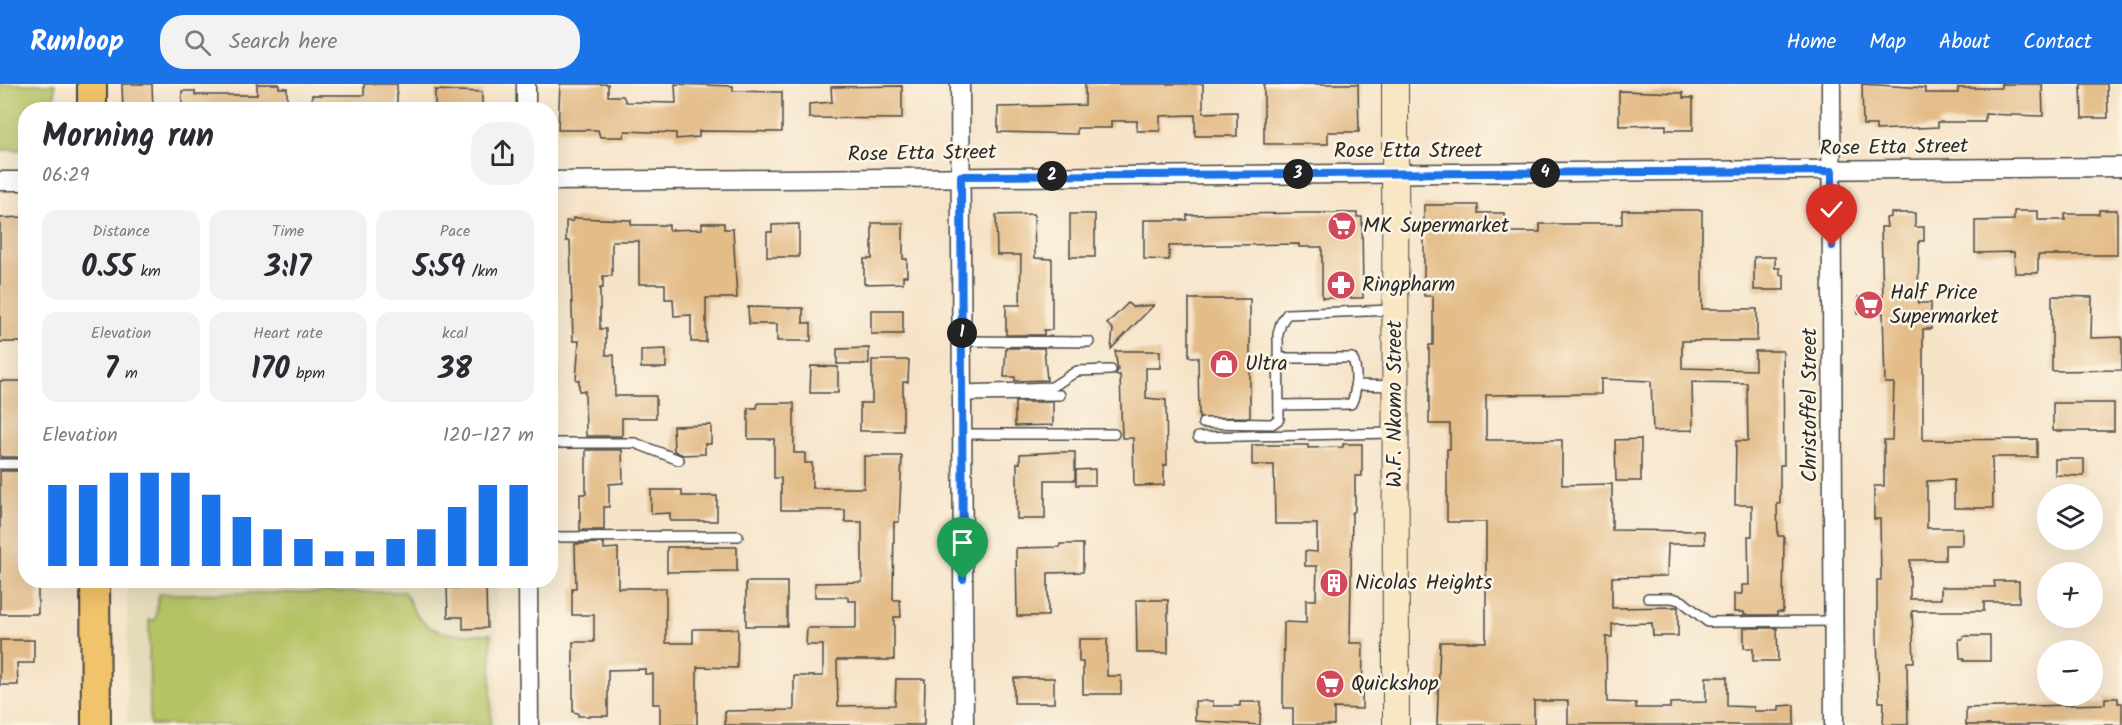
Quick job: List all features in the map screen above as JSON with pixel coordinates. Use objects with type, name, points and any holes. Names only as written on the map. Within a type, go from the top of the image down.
[{"type":"main road","points":[[92,84],[92,102]]},
{"type":"main road","name":"W.F. Nkomo Street","points":[[1395,84],[1396,725]]},
{"type":"main road","points":[[95,588],[96,725]]},
{"type":"street","points":[[526,84],[526,102]]},
{"type":"street","points":[[960,84],[964,725]]},
{"type":"street","name":"Christoffel Street","points":[[1832,84],[1834,725]]},
{"type":"street","name":"Rose Etta Street","points":[[558,181],[2122,167]]},
{"type":"street","points":[[0,181],[18,181]]},
{"type":"street","points":[[528,588],[529,725]]},
{"type":"lane","points":[[1203,423],[1272,424],[1279,419],[1278,334],[1287,314],[1395,310]]},
{"type":"lane","points":[[962,341],[1089,342]]},
{"type":"lane","points":[[1279,358],[1352,358],[1355,385],[1351,404],[1280,405]]},
{"type":"lane","points":[[962,393],[1052,387],[1077,370],[1111,370]]},
{"type":"lane","points":[[1355,385],[1395,386]]},
{"type":"lane","points":[[962,393],[1060,395]]},
{"type":"lane","points":[[1198,437],[1395,432]]},
{"type":"lane","points":[[962,434],[1114,434]]},
{"type":"lane","points":[[558,443],[635,443],[679,460]]},
{"type":"lane","points":[[0,464],[18,464]]},
{"type":"lane","points":[[558,537],[738,536]]},
{"type":"lane","points":[[1648,598],[1672,598],[1682,601],[1708,622],[1833,621]]},
{"type":"shaded area","points":[[127,588],[497,588],[496,725],[127,725]]},
{"type":"green space","points":[[0,84],[55,84],[55,102],[18,102],[18,150],[0,150]]},
{"type":"green space","points":[[404,592],[415,613],[431,627],[449,633],[491,634],[491,725],[150,725],[149,620],[155,620],[159,594]]},
{"type":"building","points":[[122,84],[152,84],[153,102],[123,102]]},
{"type":"building","points":[[257,84],[279,84],[279,88],[287,88],[287,102],[182,102],[182,91],[195,91],[195,95],[257,95]]},
{"type":"building","points":[[364,84],[397,84],[397,102],[312,102],[312,95],[364,95]]},
{"type":"building","points":[[560,84],[608,84],[608,96],[623,96],[626,102],[676,103],[675,84],[733,86],[733,91],[782,92],[782,132],[699,131],[699,137],[676,139],[676,133],[625,131],[623,137],[600,137],[598,130],[558,130]]},
{"type":"building","points":[[1085,84],[1203,84],[1203,113],[1237,112],[1237,136],[1195,136],[1195,115],[1160,116],[1160,131],[1137,131],[1137,121],[1111,121],[1111,128],[1077,128],[1077,134],[998,132],[998,107],[1085,105]]},
{"type":"building","points":[[1264,84],[1358,84],[1359,132],[1328,132],[1328,144],[1264,144]]},
{"type":"building","points":[[1862,84],[1925,88],[1925,93],[1958,93],[1958,88],[2001,88],[2001,84],[2042,84],[2043,116],[1985,114],[1985,122],[1938,122],[1938,127],[1876,130],[1876,125],[1863,125]]},
{"type":"building","points":[[2081,84],[2107,84],[2108,118],[2082,118]]},
{"type":"building","points":[[902,86],[902,119],[809,118],[809,104],[832,102],[831,87]]},
{"type":"building","points":[[435,90],[482,92],[482,102],[435,102]]},
{"type":"building","points":[[1619,91],[1683,93],[1683,98],[1693,98],[1693,130],[1666,130],[1666,125],[1619,126]]},
{"type":"building","points":[[1424,205],[1478,205],[1478,213],[1504,213],[1505,232],[1540,232],[1540,224],[1622,224],[1622,210],[1702,210],[1702,309],[1757,309],[1757,341],[1682,341],[1682,368],[1755,370],[1755,351],[1783,351],[1784,465],[1780,465],[1780,504],[1777,504],[1778,536],[1784,536],[1783,612],[1777,612],[1777,615],[1744,615],[1744,612],[1734,612],[1734,594],[1742,594],[1742,585],[1749,585],[1748,536],[1752,536],[1752,505],[1735,505],[1736,441],[1748,441],[1747,383],[1692,382],[1693,430],[1653,431],[1651,381],[1601,379],[1601,394],[1486,395],[1486,440],[1562,440],[1562,485],[1612,484],[1612,530],[1704,531],[1705,544],[1668,544],[1667,576],[1612,577],[1612,608],[1678,607],[1678,636],[1653,636],[1652,623],[1612,624],[1612,637],[1606,637],[1607,702],[1636,703],[1636,708],[1670,708],[1670,703],[1706,702],[1706,677],[1727,677],[1727,706],[1754,707],[1754,711],[1779,711],[1779,706],[1794,705],[1794,725],[1568,725],[1568,701],[1534,701],[1534,725],[1437,725],[1440,642],[1486,642],[1486,522],[1447,522],[1447,449],[1450,449],[1450,424],[1429,424],[1429,345],[1433,345],[1433,296],[1424,296]]},
{"type":"building","points":[[2099,210],[2117,210],[2117,255],[2038,255],[2038,273],[2015,273],[2014,252],[1975,253],[1975,221],[2014,220],[2014,211],[2038,211],[2038,220],[2065,220],[2065,214],[2099,214]]},
{"type":"building","points":[[1357,213],[1357,217],[1362,217],[1363,298],[1322,298],[1322,247],[1299,247],[1299,244],[1169,246],[1169,260],[1144,259],[1144,220],[1187,220],[1187,215]]},
{"type":"building","points":[[1891,213],[1915,213],[1915,227],[1924,227],[1924,241],[1919,241],[1918,303],[1931,303],[1931,329],[1923,329],[1923,440],[2037,439],[2037,457],[1992,457],[1993,508],[1954,508],[1954,480],[1927,481],[1927,528],[1962,528],[1962,545],[1945,545],[1945,560],[1910,560],[1910,599],[1941,599],[1941,587],[1995,587],[1994,581],[2019,581],[2019,602],[1984,602],[1984,611],[1912,611],[1914,662],[1907,662],[1908,725],[1883,725],[1884,702],[1879,702],[1877,580],[1881,580],[1880,519],[1874,519],[1874,486],[1884,486],[1884,440],[1892,440],[1894,383],[1885,383],[1883,313],[1858,314],[1858,297],[1883,297],[1881,227],[1887,227],[1886,218],[1891,217]]},
{"type":"building","points":[[1034,214],[1035,258],[1052,259],[1052,330],[1044,330],[1044,335],[1006,335],[1006,305],[1020,305],[1021,255],[997,255],[996,215]]},
{"type":"building","points":[[1070,214],[1095,214],[1095,257],[1070,257]]},
{"type":"building","points":[[18,217],[18,342],[0,342],[0,218]]},
{"type":"building","points":[[573,218],[631,220],[631,225],[669,225],[669,230],[702,229],[702,223],[724,223],[724,229],[733,229],[737,298],[706,298],[706,342],[691,342],[691,315],[674,316],[673,299],[665,299],[665,284],[639,284],[639,241],[612,241],[612,276],[603,276],[603,288],[600,288],[600,329],[606,329],[606,355],[614,355],[615,396],[656,396],[656,418],[622,418],[622,436],[586,436],[585,391],[579,391],[579,380],[576,380],[579,341],[573,341],[570,241],[566,241],[566,221],[573,221]]},
{"type":"building","points":[[872,223],[903,223],[903,259],[907,259],[907,276],[903,276],[903,283],[864,284],[864,259],[872,259]]},
{"type":"building","points":[[799,224],[799,257],[767,257],[767,232],[772,232],[772,225]]},
{"type":"building","points":[[1754,257],[1775,257],[1775,268],[1780,268],[1780,275],[1784,275],[1784,290],[1754,290]]},
{"type":"building","points":[[2052,296],[2092,297],[2091,338],[2122,337],[2122,370],[2052,371]]},
{"type":"building","name":"Ultra","points":[[1189,299],[1250,299],[1250,417],[1199,418],[1198,357],[1189,357]]},
{"type":"building","points":[[1128,303],[1132,307],[1154,305],[1111,349],[1113,329],[1107,324]]},
{"type":"building","points":[[748,307],[803,308],[803,323],[811,323],[811,341],[777,341],[777,324],[749,324]]},
{"type":"building","points":[[871,310],[903,310],[903,334],[871,334]]},
{"type":"building","points":[[869,348],[869,364],[837,364],[837,349]]},
{"type":"building","points":[[1006,348],[1044,348],[1047,380],[1015,381],[1015,377],[1004,377]]},
{"type":"building","points":[[666,349],[666,368],[641,368],[641,350]]},
{"type":"building","points":[[1115,351],[1160,351],[1160,368],[1146,368],[1146,398],[1166,400],[1167,465],[1164,465],[1164,485],[1134,486],[1133,438],[1122,438],[1120,375],[1115,375],[1118,370]]},
{"type":"building","points":[[872,360],[909,360],[908,382],[903,382],[903,431],[860,431],[860,403],[872,403]]},
{"type":"building","points":[[811,366],[838,367],[838,393],[810,393]]},
{"type":"building","points":[[0,381],[18,381],[18,457],[0,457]]},
{"type":"building","points":[[1015,402],[1053,402],[1053,425],[1015,426]]},
{"type":"building","points":[[758,403],[794,403],[794,453],[805,453],[805,463],[812,463],[812,488],[864,488],[864,456],[902,456],[899,522],[894,522],[893,600],[900,600],[901,617],[894,617],[894,660],[837,660],[838,706],[895,705],[896,679],[925,679],[924,725],[725,725],[725,711],[794,710],[794,676],[823,676],[823,645],[806,645],[807,628],[856,628],[856,601],[848,601],[848,597],[815,597],[815,583],[862,582],[862,522],[845,522],[845,510],[781,510],[781,478],[774,478],[774,439],[748,439],[748,408],[757,408]]},
{"type":"building","points":[[2053,403],[2114,403],[2114,431],[2053,431]]},
{"type":"building","points":[[711,425],[711,444],[705,444],[705,454],[683,455],[674,451],[673,426]]},
{"type":"building","points":[[1641,439],[1641,481],[1616,481],[1615,440]]},
{"type":"building","points":[[1343,444],[1362,444],[1362,476],[1355,476],[1355,511],[1352,513],[1350,643],[1363,643],[1362,709],[1334,708],[1334,725],[1293,725],[1293,708],[1283,708],[1284,622],[1306,623],[1306,600],[1316,600],[1317,566],[1305,566],[1305,551],[1317,552],[1317,524],[1275,524],[1274,465],[1252,465],[1252,445],[1308,445],[1308,448],[1343,447]]},
{"type":"building","points":[[586,450],[622,450],[623,483],[609,484],[609,507],[604,507],[604,530],[580,530],[580,494],[586,494]]},
{"type":"building","points":[[1075,452],[1075,480],[1045,480],[1045,519],[1017,519],[1017,463],[1020,463],[1020,454]]},
{"type":"building","points":[[2055,459],[2084,459],[2084,476],[2055,475]]},
{"type":"building","points":[[1095,469],[1095,485],[1076,485],[1076,470]]},
{"type":"building","points":[[0,471],[18,471],[18,588],[38,588],[38,614],[0,614]]},
{"type":"building","points":[[651,490],[682,490],[682,496],[717,496],[717,521],[670,521],[670,513],[651,514]]},
{"type":"building","points":[[604,543],[604,549],[618,548],[618,588],[666,588],[666,643],[693,643],[693,629],[738,629],[737,668],[697,667],[697,725],[660,725],[660,704],[653,704],[653,674],[645,674],[645,669],[608,670],[608,716],[578,716],[578,713],[573,712],[573,642],[594,642],[594,615],[572,615],[572,588],[576,588],[575,544]]},
{"type":"building","points":[[1060,544],[1083,544],[1083,572],[1048,573],[1048,616],[1017,616],[1016,548],[1060,547]]},
{"type":"building","points":[[667,547],[737,547],[737,571],[667,572]]},
{"type":"building","points":[[746,582],[787,582],[787,626],[746,626]]},
{"type":"building","points":[[447,588],[486,588],[487,628],[463,629],[463,617],[448,617]]},
{"type":"building","points":[[1136,600],[1168,600],[1168,653],[1137,653]]},
{"type":"building","points":[[1744,628],[1777,628],[1778,661],[1753,661],[1753,648],[1744,648]]},
{"type":"building","points":[[1963,636],[1990,636],[1990,661],[1964,661],[1964,658],[1960,658],[1959,639],[1963,639]]},
{"type":"building","points":[[1079,639],[1107,639],[1107,676],[1121,676],[1121,694],[1083,694],[1083,662],[1079,662]]},
{"type":"building","points":[[0,640],[34,640],[34,663],[17,663],[18,685],[0,685]]},
{"type":"building","points":[[1014,678],[1054,678],[1054,703],[1014,703]]},
{"type":"building","points":[[2105,698],[2118,698],[2118,703],[2122,703],[2122,725],[1966,725],[1966,708],[2103,706]]},
{"type":"building","points":[[1195,701],[1213,701],[1213,706],[1240,706],[1240,702],[1261,702],[1260,725],[1195,721]]},
{"type":"place","name":"MK Supermarket","points":[[1342,226]]},
{"type":"place","name":"Ringpharm","points":[[1341,285]]},
{"type":"place","name":"Half Price Supermarket","points":[[1869,305]]},
{"type":"place","name":"Ultra","points":[[1224,364]]},
{"type":"place","name":"Nicolas Heights","points":[[1334,583]]},
{"type":"place","name":"Quickshop","points":[[1330,684]]},
{"type":"route","points":[[963,579],[961,176],[1832,171],[1832,246]]}]
